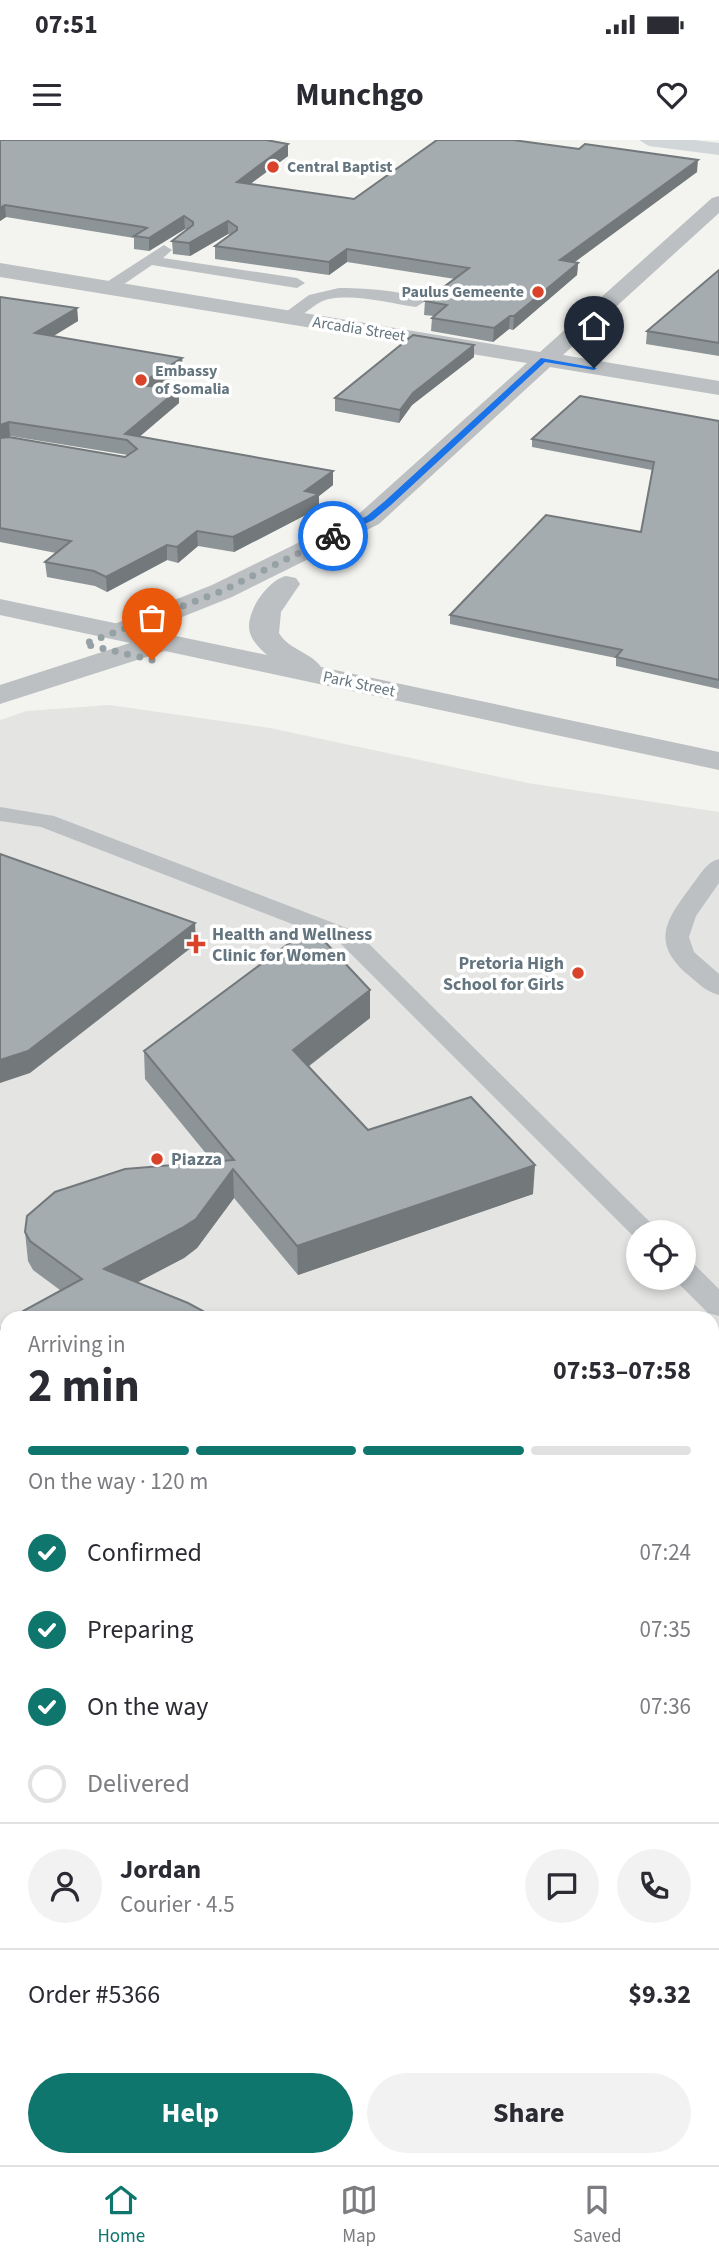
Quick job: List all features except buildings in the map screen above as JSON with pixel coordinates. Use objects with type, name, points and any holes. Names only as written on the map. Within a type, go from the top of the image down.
[{"type":"main road","points":[[649,140],[719,149]]},
{"type":"street","points":[[0,695],[124,643],[370,518],[719,202]]},
{"type":"street","name":"Arcadia Street","points":[[0,270],[719,388]]},
{"type":"street","points":[[124,643],[166,641],[286,584],[340,553],[362,532],[370,518]]},
{"type":"street","points":[[286,584],[270,603],[262,620],[264,631],[283,656],[325,677]]},
{"type":"street","name":"Park Street","points":[[0,607],[124,643],[592,756],[719,780]]},
{"type":"street","name":"Park Street","points":[[0,626],[84,644],[124,643]]},
{"type":"street","name":"Park Street","points":[[166,641],[719,761]]},
{"type":"street","points":[[0,670],[84,644]]},
{"type":"lane","points":[[108,288],[175,242]]},
{"type":"lane","points":[[189,266],[208,254]]},
{"type":"lane","points":[[149,260],[297,283]]},
{"type":"lane","points":[[287,317],[312,300],[328,296],[359,295],[416,302]]},
{"type":"lane","points":[[0,814],[46,821],[348,937],[633,1220]]},
{"type":"lane","points":[[719,866],[691,905],[677,930],[676,942],[684,957],[719,988]]},
{"type":"lane","points":[[696,1283],[719,1306]]},
{"type":"shaded area","points":[[109,705],[270,728],[528,783],[719,812],[719,1311],[0,1311],[0,720],[27,711]]},
{"type":"way so far","points":[[152,660],[84,644],[153,620],[222,591],[286,562],[333,536]]},
{"type":"place","name":"Central Baptist","points":[[273,167]]},
{"type":"place","name":"Paulus Gemeente","points":[[538,292]]},
{"type":"place","name":"Embassy of Somalia","points":[[141,380]]},
{"type":"place","name":"Health and Wellness Clinic for Women","points":[[196,944]]},
{"type":"place","name":"Pretoria High School for Girls","points":[[578,973]]},
{"type":"place","name":"Piazza","points":[[157,1159]]},
{"type":"route","points":[[333,536],[370,518],[388,503],[544,359],[594,368]]}]
